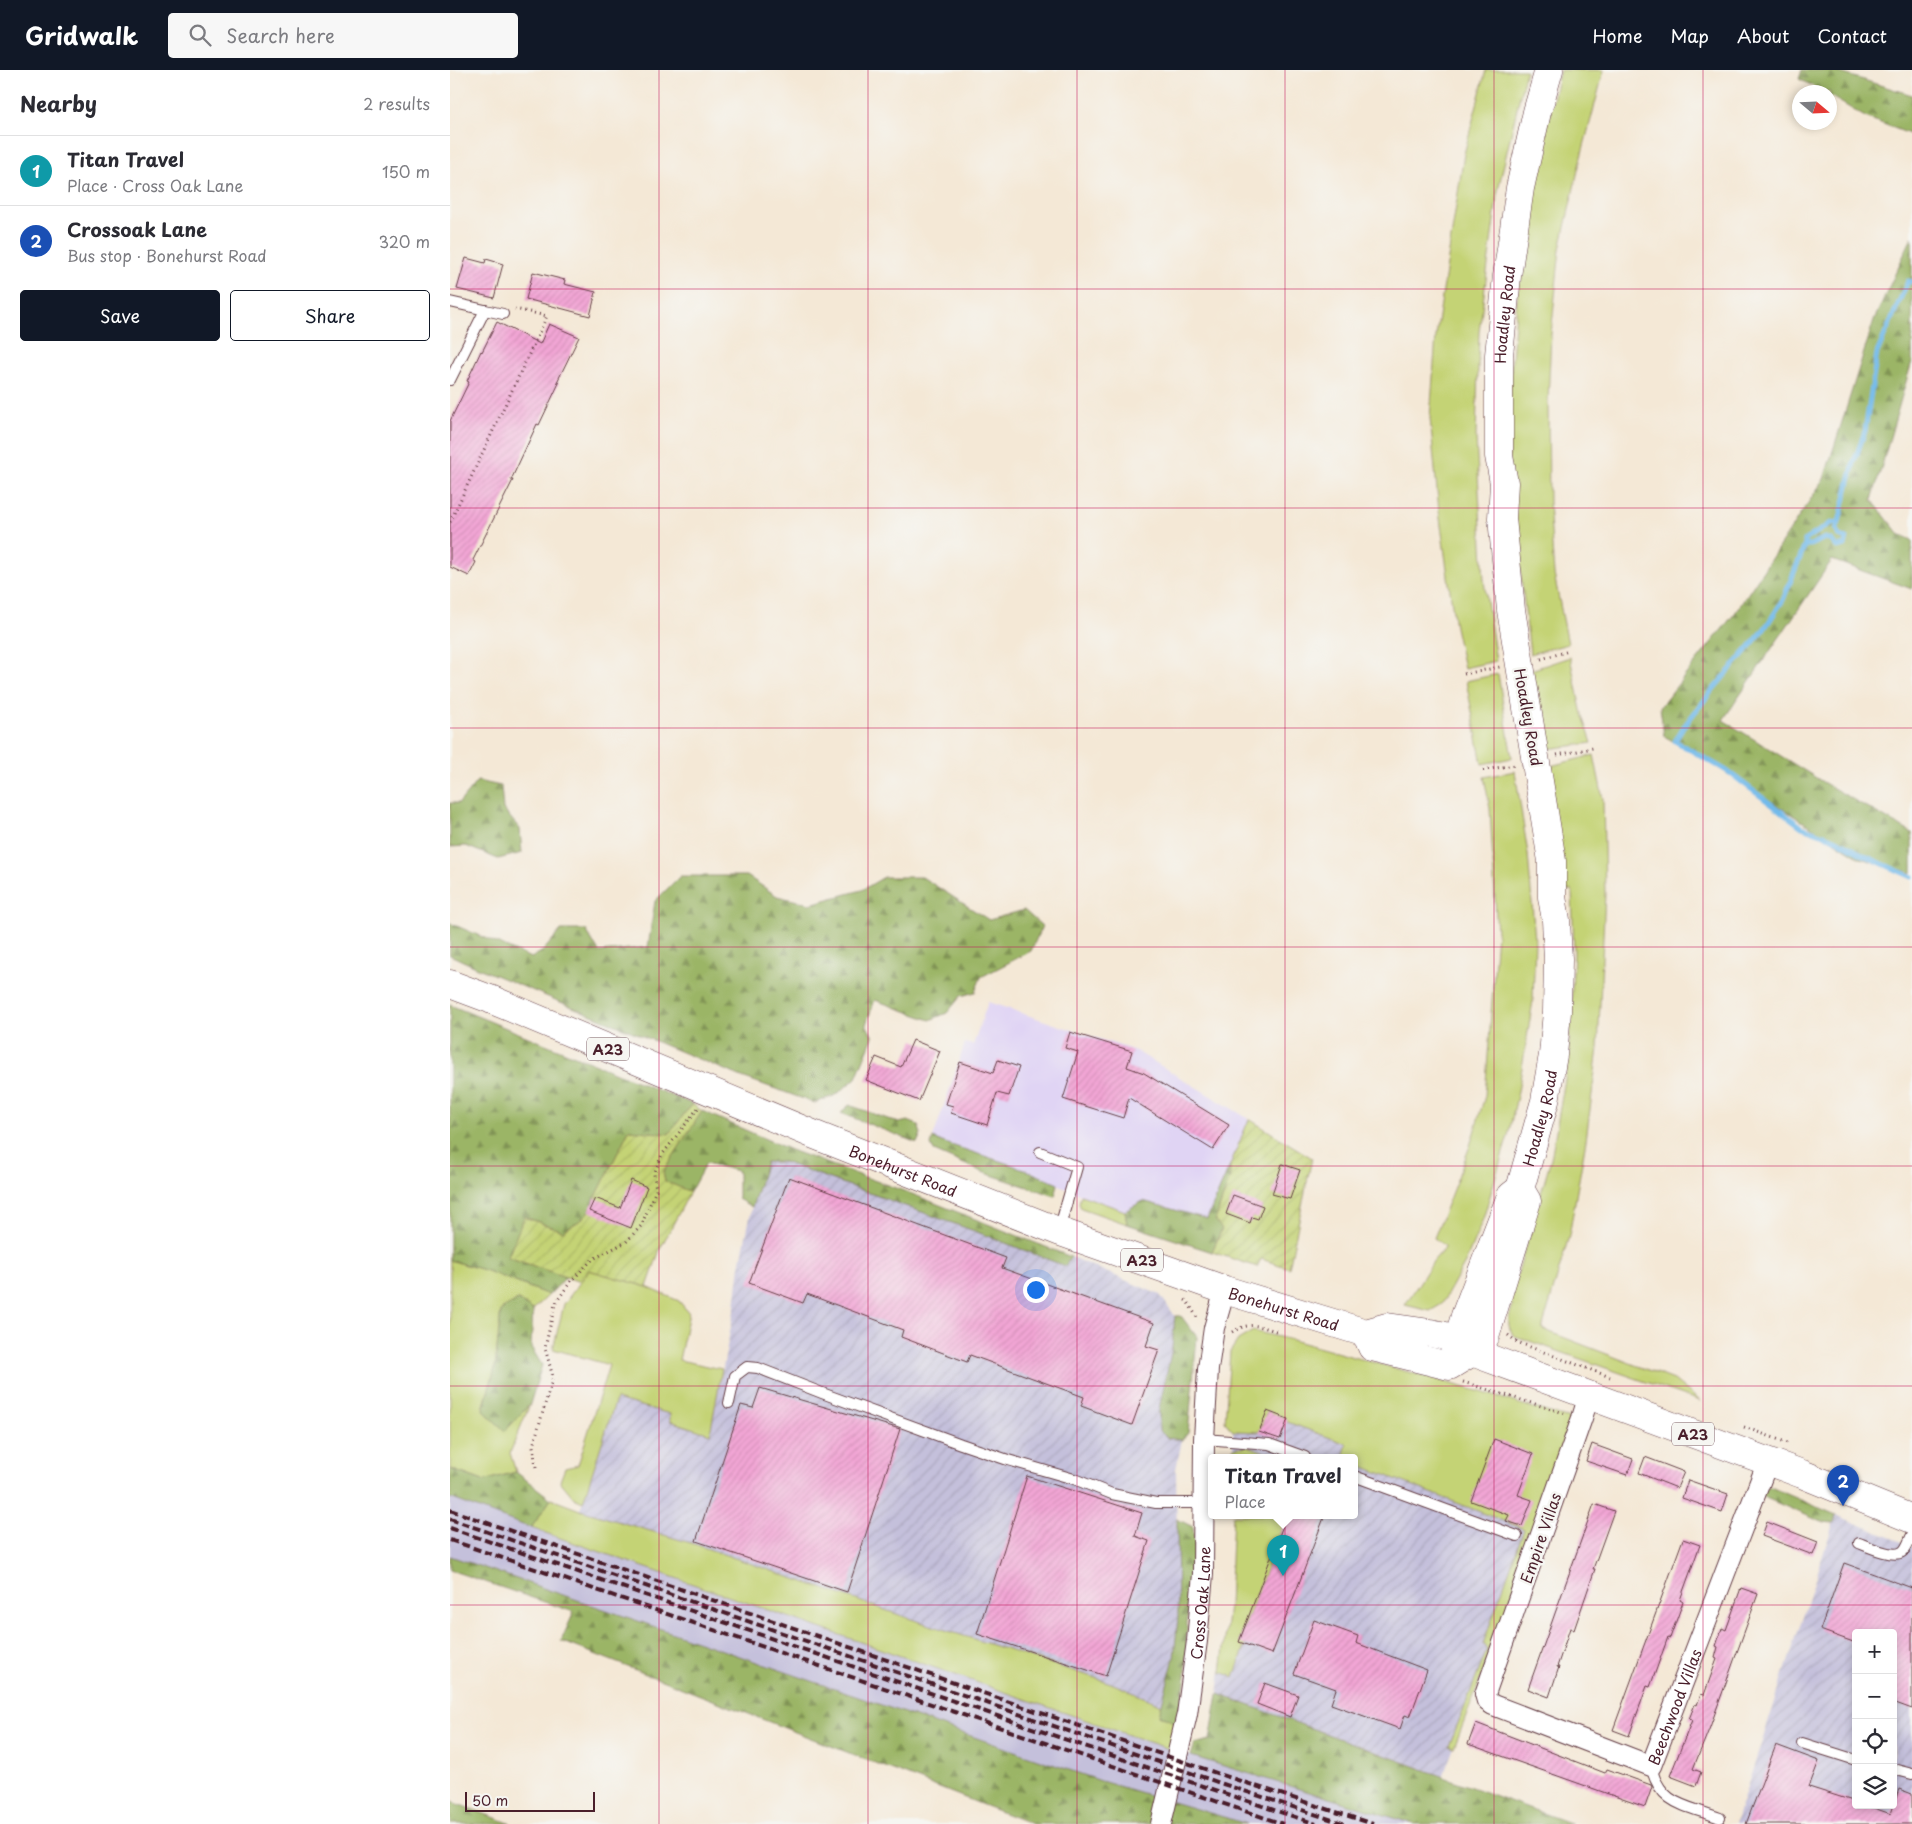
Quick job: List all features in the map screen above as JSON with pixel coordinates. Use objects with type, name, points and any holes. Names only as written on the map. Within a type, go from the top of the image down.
[{"type":"main road","name":"Hoadley Road","points":[[1472,1352],[1485,1338],[1527,1201],[1520,1189],[1545,1101],[1557,1012],[1558,959],[1556,920],[1552,897],[1552,861],[1512,619],[1502,518],[1504,483],[1499,456],[1499,355],[1507,276],[1520,188],[1537,112],[1549,70]]},
{"type":"main road","name":"Bonehurst Road","points":[[450,984],[500,1002],[706,1091],[1058,1231],[1225,1290],[1366,1333],[1387,1326],[1445,1336],[1472,1352],[1768,1461],[1912,1520]]},
{"type":"street","name":"Cross Oak Lane","points":[[1162,1824],[1187,1714],[1198,1641],[1202,1574],[1204,1439],[1208,1369],[1214,1328],[1225,1290]]},
{"type":"street","name":"Empire Villas","points":[[1490,1680],[1589,1395]]},
{"type":"street","name":"Beechwood Villas","points":[[1490,1680],[1485,1694],[1487,1701],[1493,1706],[1651,1766],[1768,1461]]},
{"type":"lane","points":[[450,302],[503,314]]},
{"type":"lane","points":[[450,380],[485,310]]},
{"type":"lane","points":[[1040,1152],[1077,1167],[1058,1231]]},
{"type":"lane","points":[[729,1403],[735,1376],[747,1367],[758,1368],[961,1444],[1074,1479],[1112,1494],[1156,1503],[1204,1503]]},
{"type":"lane","points":[[1204,1439],[1269,1444],[1297,1454]]},
{"type":"lane","points":[[1358,1477],[1517,1536]]},
{"type":"lane","points":[[1859,1543],[1893,1555],[1900,1554],[1904,1551],[1912,1535]]},
{"type":"lane","points":[[1802,1743],[1852,1759]]},
{"type":"lane","points":[[1651,1766],[1654,1780],[1660,1791],[1668,1799],[1720,1818]]},
{"type":"lane","points":[[1897,1770],[1912,1774]]},
{"type":"path","points":[[450,522],[547,316],[505,307],[503,314]]},
{"type":"path","points":[[536,1467],[532,1446],[553,1377],[545,1348],[555,1304],[571,1281],[593,1259],[626,1242],[641,1226],[656,1190],[654,1174],[662,1155],[702,1104],[706,1091]]},
{"type":"path","points":[[1230,1333],[1240,1327],[1253,1324]]},
{"type":"path","points":[[1506,1332],[1510,1338],[1517,1342],[1617,1380]]},
{"type":"path","points":[[1736,1424],[1792,1445]]},
{"type":"shaded area","points":[[988,1002],[1136,1051],[1249,1119],[1207,1219],[1143,1201],[1125,1211],[1081,1195],[1024,1169],[933,1138],[965,1043],[973,1045]]},
{"type":"shaded area","points":[[766,1161],[784,1162],[1065,1266],[1071,1257],[1160,1295],[1175,1316],[1167,1438],[1182,1440],[1176,1469],[1178,1617],[1174,1658],[1162,1705],[1111,1683],[911,1619],[694,1544],[580,1510],[616,1399],[670,1414],[710,1434],[752,1207]]},
{"type":"shaded area","points":[[1253,1331],[1292,1340],[1481,1392],[1573,1420],[1501,1625],[1443,1776],[1218,1694],[1229,1606],[1233,1519],[1358,1519],[1358,1454],[1233,1454],[1233,1432],[1225,1422],[1230,1352],[1238,1340]]},
{"type":"shaded area","points":[[450,1498],[531,1528],[1172,1750],[1414,1824],[1247,1824],[1101,1781],[450,1556]]},
{"type":"shaded area","points":[[1836,1515],[1912,1546],[1912,1824],[1735,1824]]},
{"type":"green space","points":[[1486,70],[1526,70],[1498,190],[1479,332],[1476,438],[1484,581],[1496,661],[1464,668],[1455,627],[1439,511],[1430,418],[1436,336],[1464,154]]},
{"type":"green space","points":[[1560,70],[1604,70],[1581,157],[1560,249],[1551,334],[1548,402],[1549,502],[1554,574],[1568,644],[1530,654],[1509,471],[1511,371],[1519,277],[1534,180]]},
{"type":"green space","points":[[1802,70],[1831,70],[1912,95],[1912,135],[1865,117],[1837,100],[1837,85],[1811,85],[1799,79]]},
{"type":"green space","points":[[1912,237],[1912,361],[1872,500],[1899,534],[1912,540],[1912,589],[1832,560],[1723,720],[1826,784],[1912,833],[1912,873],[1860,858],[1698,755],[1664,736],[1660,707],[1735,613],[1824,479],[1874,320]]},
{"type":"green space","points":[[1570,657],[1581,710],[1592,743],[1547,749],[1531,670]]},
{"type":"green space","points":[[1498,674],[1512,758],[1482,764],[1466,681]]},
{"type":"green space","points":[[1594,755],[1603,799],[1605,893],[1598,1048],[1586,1140],[1569,1236],[1542,1329],[1674,1380],[1700,1401],[1515,1336],[1509,1325],[1509,1317],[1513,1305],[1509,1303],[1551,1159],[1568,1062],[1574,953],[1572,890],[1557,891],[1550,766]]},
{"type":"green space","points":[[1515,771],[1528,854],[1535,940],[1533,1001],[1518,1092],[1508,1136],[1483,1219],[1466,1261],[1442,1304],[1430,1311],[1405,1305],[1434,1260],[1446,1247],[1434,1238],[1470,1146],[1485,1096],[1497,933],[1490,809],[1484,777]]},
{"type":"green space","points":[[477,781],[501,786],[503,809],[520,829],[522,853],[498,859],[466,846],[450,847],[450,803],[459,803]]},
{"type":"green space","points":[[680,876],[747,876],[777,896],[810,904],[862,890],[884,877],[922,877],[989,920],[1024,910],[1042,926],[1031,951],[981,977],[975,992],[961,996],[947,1013],[930,1020],[875,1000],[866,1024],[873,1037],[856,1078],[836,1095],[815,1103],[742,1077],[450,955],[450,923],[531,958],[543,951],[561,930],[586,930],[599,952],[648,947],[655,901]]},
{"type":"green space","points":[[450,1005],[692,1104],[669,1134],[629,1130],[589,1211],[581,1220],[563,1231],[525,1217],[508,1257],[566,1277],[549,1295],[487,1271],[450,1260]]},
{"type":"green space","points":[[692,1104],[702,1111],[663,1172],[665,1181],[690,1192],[660,1249],[647,1287],[589,1270],[580,1282],[508,1257],[524,1217],[563,1231],[581,1220],[589,1211],[629,1130],[669,1134]]},
{"type":"green space","points":[[849,1105],[899,1123],[908,1121],[918,1125],[921,1134],[917,1143],[841,1113]]},
{"type":"green space","points":[[702,1111],[793,1151],[912,1194],[1071,1257],[1065,1266],[784,1162],[766,1162],[752,1207],[738,1199],[738,1171],[706,1163],[690,1192],[664,1181],[663,1172]]},
{"type":"green space","points":[[1249,1119],[1312,1158],[1289,1268],[1261,1259],[1257,1267],[1212,1252],[1222,1229],[1215,1221],[1230,1177],[1230,1165]]},
{"type":"green space","points":[[933,1138],[1024,1169],[1058,1184],[1055,1196],[985,1173],[934,1151],[931,1145]]},
{"type":"green space","points":[[1230,1165],[1231,1177],[1219,1209],[1222,1229],[1212,1252],[1127,1224],[1125,1211],[1143,1201],[1207,1219]]},
{"type":"green space","points":[[1081,1195],[1125,1211],[1127,1224],[1081,1208],[1079,1203]]},
{"type":"green space","points":[[450,1260],[487,1271],[549,1295],[533,1310],[518,1300],[501,1310],[495,1368],[483,1409],[505,1431],[530,1404],[510,1453],[516,1472],[483,1481],[450,1469]]},
{"type":"green space","points":[[589,1270],[647,1287],[679,1301],[689,1313],[679,1360],[722,1369],[710,1434],[670,1421],[670,1414],[616,1399],[583,1502],[574,1498],[560,1481],[565,1468],[578,1465],[609,1365],[553,1349],[564,1304]]},
{"type":"green space","points":[[518,1300],[533,1310],[531,1347],[542,1365],[530,1404],[505,1431],[483,1410],[495,1368],[501,1310]]},
{"type":"green space","points":[[1175,1316],[1181,1316],[1197,1337],[1188,1433],[1182,1440],[1167,1438],[1159,1430],[1159,1409],[1172,1348]]},
{"type":"green space","points":[[1253,1331],[1292,1340],[1481,1392],[1573,1420],[1501,1625],[1454,1748],[1449,1746],[1487,1650],[1483,1644],[1524,1529],[1358,1465],[1358,1454],[1344,1454],[1347,1444],[1287,1422],[1287,1419],[1267,1411],[1259,1432],[1233,1431],[1225,1422],[1230,1352],[1238,1340]]},
{"type":"green space","points":[[1248,1446],[1267,1453],[1233,1454],[1233,1448]]},
{"type":"green space","points":[[450,1469],[483,1481],[516,1472],[551,1499],[531,1528],[450,1498]]},
{"type":"green space","points":[[1768,1486],[1836,1515],[1834,1523],[1822,1522],[1761,1496]]},
{"type":"green space","points":[[551,1499],[580,1510],[694,1544],[911,1619],[1111,1683],[1162,1705],[1159,1715],[1178,1724],[1172,1750],[531,1528]]},
{"type":"green space","points":[[1177,1519],[1193,1527],[1196,1557],[1187,1623],[1186,1676],[1178,1724],[1159,1715],[1174,1658],[1178,1617]]},
{"type":"green space","points":[[1233,1519],[1285,1519],[1239,1641],[1246,1644],[1234,1677],[1221,1672],[1229,1606]]},
{"type":"green space","points":[[450,1556],[1101,1781],[1247,1824],[1032,1824],[561,1641],[574,1612],[450,1570]]},
{"type":"green space","points":[[1218,1694],[1572,1824],[1414,1824],[1191,1756],[1195,1744],[1210,1740]]},
{"type":"green space","points":[[450,1801],[512,1824],[450,1824]]},
{"type":"building","points":[[466,258],[485,263],[486,259],[503,264],[494,298],[457,289]]},
{"type":"building","points":[[533,272],[565,280],[564,284],[596,292],[590,316],[526,299]]},
{"type":"building","points":[[497,322],[540,344],[549,324],[579,337],[557,382],[559,383],[539,425],[537,424],[511,480],[513,480],[473,560],[476,562],[469,576],[450,567],[450,421],[469,382],[467,381],[481,351]]},
{"type":"building","points":[[1070,1032],[1132,1051],[1127,1067],[1144,1073],[1229,1125],[1213,1150],[1129,1098],[1123,1118],[1063,1099],[1078,1052],[1065,1048]]},
{"type":"building","points":[[913,1040],[940,1051],[919,1101],[866,1080],[876,1057],[901,1067]]},
{"type":"building","points":[[998,1060],[1019,1067],[1009,1096],[997,1093],[987,1125],[951,1113],[953,1106],[946,1104],[960,1062],[993,1073]]},
{"type":"building","points":[[1282,1164],[1300,1170],[1290,1199],[1272,1194]]},
{"type":"building","points":[[789,1177],[1006,1258],[1002,1268],[1154,1323],[1146,1346],[1159,1350],[1132,1425],[1081,1406],[1084,1397],[970,1355],[967,1362],[901,1337],[903,1330],[807,1294],[803,1303],[749,1283]]},
{"type":"building","points":[[631,1180],[647,1187],[631,1228],[589,1211],[595,1198],[620,1208]]},
{"type":"building","points":[[1233,1195],[1263,1206],[1258,1219],[1252,1217],[1250,1223],[1226,1214]]},
{"type":"building","points":[[760,1388],[900,1429],[847,1592],[696,1541],[741,1405],[753,1408]]},
{"type":"building","points":[[1267,1411],[1288,1419],[1280,1439],[1259,1432]]},
{"type":"building","points":[[1494,1439],[1533,1454],[1518,1495],[1532,1500],[1522,1526],[1506,1521],[1509,1515],[1471,1501]]},
{"type":"building","points":[[1592,1444],[1633,1459],[1627,1475],[1586,1461]]},
{"type":"building","points":[[1645,1457],[1684,1472],[1677,1488],[1639,1473]]},
{"type":"building","points":[[1027,1476],[1142,1513],[1135,1536],[1149,1541],[1106,1676],[977,1634]]},
{"type":"building","points":[[1688,1480],[1728,1494],[1722,1512],[1682,1498]]},
{"type":"building","points":[[1594,1504],[1614,1511],[1574,1630],[1570,1628],[1549,1697],[1528,1689]]},
{"type":"building","points":[[1285,1519],[1323,1519],[1272,1654],[1239,1642]]},
{"type":"building","points":[[1767,1522],[1818,1542],[1813,1555],[1762,1536]]},
{"type":"building","points":[[1683,1539],[1700,1545],[1680,1600],[1683,1602],[1670,1638],[1668,1637],[1650,1687],[1647,1686],[1629,1736],[1613,1730]]},
{"type":"building","points":[[1844,1563],[1912,1588],[1912,1709],[1897,1703],[1897,1629],[1852,1629],[1852,1642],[1820,1630]]},
{"type":"building","points":[[1741,1588],[1758,1594],[1693,1769],[1701,1772],[1696,1786],[1670,1776],[1692,1720],[1689,1719],[1695,1704],[1697,1705],[1701,1694],[1704,1695],[1717,1659],[1715,1658],[1718,1647],[1716,1646],[1722,1628],[1726,1630]]},
{"type":"building","points":[[1314,1620],[1358,1636],[1356,1643],[1427,1670],[1410,1717],[1405,1715],[1400,1729],[1331,1704],[1336,1689],[1294,1674]]},
{"type":"building","points":[[1265,1683],[1298,1695],[1290,1717],[1257,1704]]},
{"type":"building","points":[[1476,1723],[1605,1773],[1607,1769],[1651,1785],[1645,1807],[1468,1744]]},
{"type":"building","points":[[1776,1745],[1819,1761],[1809,1787],[1852,1801],[1852,1809],[1877,1809],[1891,1814],[1893,1809],[1897,1809],[1899,1789],[1912,1794],[1912,1824],[1746,1824]]},
{"type":"waterway","points":[[1839,522],[1854,462],[1865,431],[1877,353],[1908,281],[1912,282]]},
{"type":"waterway","points":[[1805,545],[1810,545],[1825,538],[1831,540],[1837,547],[1845,545],[1846,539],[1839,536],[1836,530],[1839,522],[1831,523],[1805,540],[1805,545],[1783,600],[1763,631],[1711,692],[1684,726],[1675,741],[1727,771],[1802,827],[1835,839],[1865,856],[1912,877]]},
{"type":"railway","points":[[450,1510],[1225,1776],[1373,1824]]},
{"type":"railway","points":[[450,1519],[1345,1824]]},
{"type":"railway","points":[[450,1528],[1316,1824]]},
{"type":"railway","points":[[450,1540],[1283,1824]]},
{"type":"place","name":"Crossoak Lane","points":[[1843,1506]]},
{"type":"place","name":"Titan Travel","points":[[1283,1576]]}]
